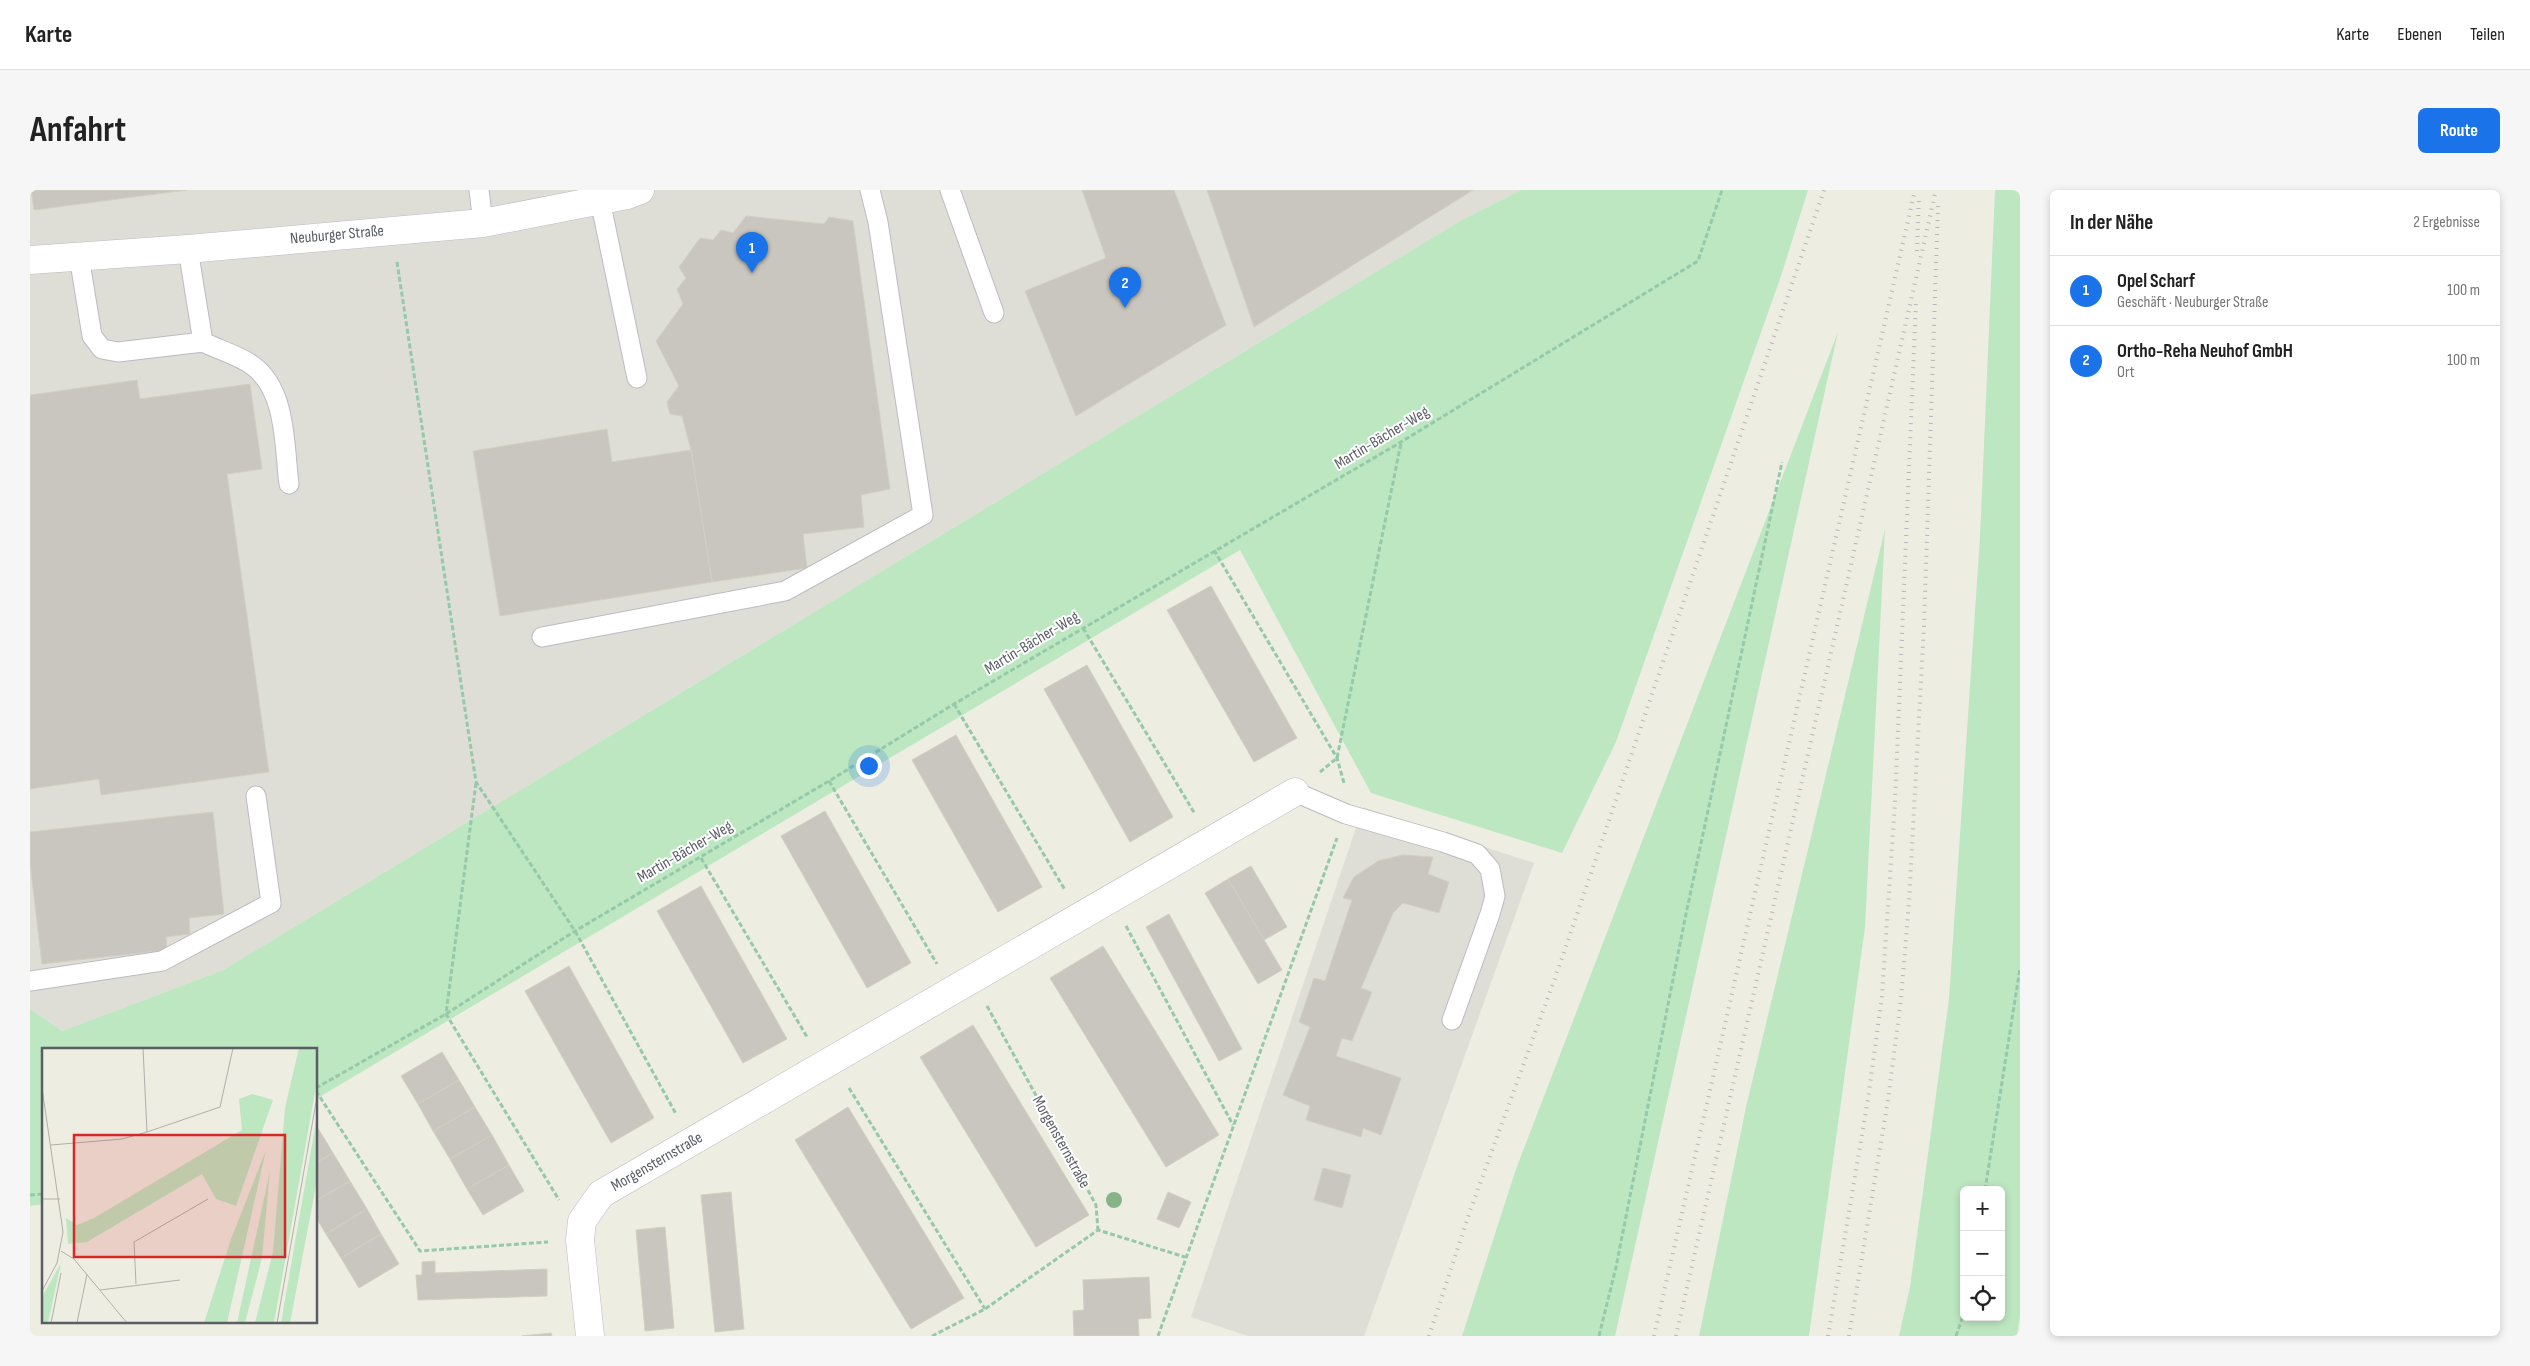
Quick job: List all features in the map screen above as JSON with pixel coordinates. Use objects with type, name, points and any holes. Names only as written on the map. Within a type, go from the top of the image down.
[{"type":"street","name":"Neuburger Straße","points":[[30,260],[188,249],[483,222],[600,200],[640,190]]},
{"type":"street","name":"Morgensternstraße","points":[[581,1230],[601,1194],[1295,792]]},
{"type":"street","points":[[581,1230],[590,1336]]},
{"type":"lane","points":[[479,190],[483,222]]},
{"type":"lane","points":[[542,637],[785,591],[923,515],[878,222],[870,190]]},
{"type":"lane","points":[[950,190],[994,313]]},
{"type":"lane","points":[[600,200],[637,378]]},
{"type":"lane","points":[[188,249],[203,342]]},
{"type":"lane","points":[[79,256],[92,336],[102,349],[118,352],[203,342],[252,366],[271,385],[279,410],[289,484]]},
{"type":"lane","points":[[1295,792],[1346,814],[1443,842],[1477,854],[1490,869],[1494,896],[1490,914],[1452,1020]]},
{"type":"lane","points":[[30,981],[162,961],[271,903],[256,796]]},
{"type":"path","name":"Martin-Bächer-Weg","points":[[318,1089],[446,1014],[575,931],[701,858],[954,704],[1214,550],[1401,442],[1698,261],[1722,190]]},
{"type":"path","points":[[392,230],[476,782],[446,1014],[555,1197],[581,1230]]},
{"type":"path","points":[[1337,758],[1401,442]]},
{"type":"path","points":[[1598,1336],[1616,1267],[1686,914],[1782,462]]},
{"type":"path","points":[[1158,1336],[1350,803],[1337,758],[1214,550]]},
{"type":"path","points":[[1083,628],[1210,841]]},
{"type":"path","points":[[954,704],[1081,916]]},
{"type":"path","points":[[829,781],[960,986]]},
{"type":"path","points":[[476,782],[575,931],[692,1142]]},
{"type":"path","points":[[701,858],[832,1060],[985,1308]]},
{"type":"path","points":[[1111,899],[1234,1125]]},
{"type":"path","points":[[1987,1186],[2020,968]]},
{"type":"path","name":"Morgensternstraße","points":[[960,986],[984,1001],[1096,1205],[1098,1230]]},
{"type":"path","points":[[318,1093],[420,1251],[581,1230]]},
{"type":"path","points":[[932,1336],[985,1308],[1098,1230],[1186,1257]]},
{"type":"path","points":[[1956,1336],[1961,1321]]},
{"type":"shaded area","points":[[30,190],[1521,190],[1460,221],[223,970],[62,1031],[30,1009]]},
{"type":"shaded area","points":[[1363,807],[1534,863],[1364,1336],[1248,1336],[1191,1317]]},
{"type":"green space","points":[[1521,190],[1808,190],[1781,276],[1616,742],[1562,853],[1371,793],[1240,550],[318,1098],[318,1048],[42,1048],[42,1204],[30,1206],[30,1009],[62,1031],[223,970],[1460,221]]},
{"type":"green space","points":[[1995,190],[2020,190],[2020,1316],[2017,1336],[1899,1336],[1910,1287],[1949,999],[1980,537]]},
{"type":"green space","points":[[1838,332],[1615,1336],[1462,1336],[1516,1169]]},
{"type":"green space","points":[[1885,529],[1865,927],[1809,1336],[1699,1336],[1746,1107]]},
{"type":"building","points":[[31,190],[187,190],[34,210]]},
{"type":"building","points":[[1082,190],[1174,190],[1226,325],[1076,416],[1025,291],[1106,258]]},
{"type":"building","points":[[1207,190],[1473,190],[1254,327]]},
{"type":"building","points":[[746,216],[824,224],[829,217],[853,221],[890,489],[861,495],[864,527],[803,534],[807,568],[712,582],[691,450],[682,416],[670,414],[667,402],[679,386],[656,341],[683,304],[677,289],[686,278],[679,267],[700,238],[713,240],[721,230],[733,233]]},
{"type":"building","points":[[137,380],[140,399],[250,384],[262,469],[227,474],[269,772],[101,795],[99,779],[30,789],[30,395]]},
{"type":"building","points":[[607,429],[612,462],[691,450],[712,582],[500,616],[473,451]]},
{"type":"building","points":[[1211,586],[1297,738],[1254,762],[1167,610]]},
{"type":"building","points":[[1087,665],[1173,817],[1130,842],[1044,689]]},
{"type":"building","points":[[956,735],[1042,887],[998,912],[912,760]]},
{"type":"building","points":[[825,811],[911,963],[867,988],[781,836]]},
{"type":"building","points":[[213,812],[224,914],[189,918],[190,934],[166,937],[167,950],[42,964],[30,863],[30,832]]},
{"type":"building","points":[[1402,855],[1433,857],[1428,874],[1449,882],[1439,913],[1403,903],[1393,913],[1361,988],[1372,992],[1352,1041],[1342,1038],[1336,1056],[1401,1078],[1381,1135],[1363,1128],[1361,1137],[1306,1120],[1310,1106],[1283,1095],[1310,1027],[1299,1022],[1314,978],[1325,981],[1352,900],[1343,898],[1354,877],[1378,861]]},
{"type":"building","points":[[1251,866],[1287,927],[1264,940],[1228,879]]},
{"type":"building","points":[[1228,879],[1282,970],[1258,984],[1205,893]]},
{"type":"building","points":[[701,886],[787,1039],[743,1063],[657,911]]},
{"type":"building","points":[[1169,914],[1242,1049],[1219,1061],[1146,927]]},
{"type":"building","points":[[1103,946],[1219,1135],[1166,1167],[1050,978]]},
{"type":"building","points":[[569,966],[654,1118],[611,1143],[525,991]]},
{"type":"building","points":[[973,1025],[1089,1215],[1036,1247],[920,1057]]},
{"type":"building","points":[[442,1052],[459,1080],[418,1104],[401,1076]]},
{"type":"building","points":[[459,1080],[475,1107],[433,1131],[418,1104]]},
{"type":"building","points":[[475,1107],[492,1135],[450,1159],[433,1131]]},
{"type":"building","points":[[848,1107],[964,1298],[911,1329],[795,1140]]},
{"type":"building","points":[[318,1128],[333,1153],[318,1162]]},
{"type":"building","points":[[492,1135],[509,1165],[467,1189],[450,1159]]},
{"type":"building","points":[[333,1153],[350,1181],[318,1200],[318,1162]]},
{"type":"building","points":[[509,1165],[524,1191],[483,1215],[467,1189]]},
{"type":"building","points":[[1323,1168],[1351,1175],[1342,1208],[1314,1200]]},
{"type":"building","points":[[350,1181],[367,1209],[326,1234],[318,1220],[318,1200]]},
{"type":"building","points":[[731,1192],[744,1329],[715,1332],[701,1195]]},
{"type":"building","points":[[1168,1192],[1191,1202],[1179,1228],[1157,1219]]},
{"type":"building","points":[[367,1209],[381,1234],[341,1258],[326,1234]]},
{"type":"building","points":[[665,1227],[674,1328],[645,1331],[636,1230]]},
{"type":"building","points":[[381,1234],[399,1264],[359,1288],[341,1258]]},
{"type":"building","points":[[435,1261],[435,1273],[547,1269],[547,1296],[418,1300],[416,1275],[422,1275],[422,1262]]},
{"type":"building","points":[[1149,1277],[1151,1318],[1138,1319],[1139,1336],[1074,1336],[1073,1311],[1084,1310],[1083,1280]]},
{"type":"building","points":[[551,1333],[552,1336],[522,1336]]},
{"type":"railway","points":[[1429,1336],[1470,1211],[1558,970],[1824,190]]},
{"type":"railway","points":[[1654,1336],[1915,190]]},
{"type":"railway","points":[[1676,1336],[1936,190]]},
{"type":"railway","points":[[1917,251],[1919,196]]},
{"type":"railway","points":[[1849,1336],[1888,1100],[1901,999],[1909,902],[1924,626],[1938,205]]},
{"type":"railway","points":[[1828,1336],[1868,1099],[1882,996],[1895,802],[1916,301]]},
{"type":"place","name":"Opel Scharf","points":[[752,273]]},
{"type":"place","name":"Ortho-Reha Neuhof GmbH","points":[[1125,308]]}]
